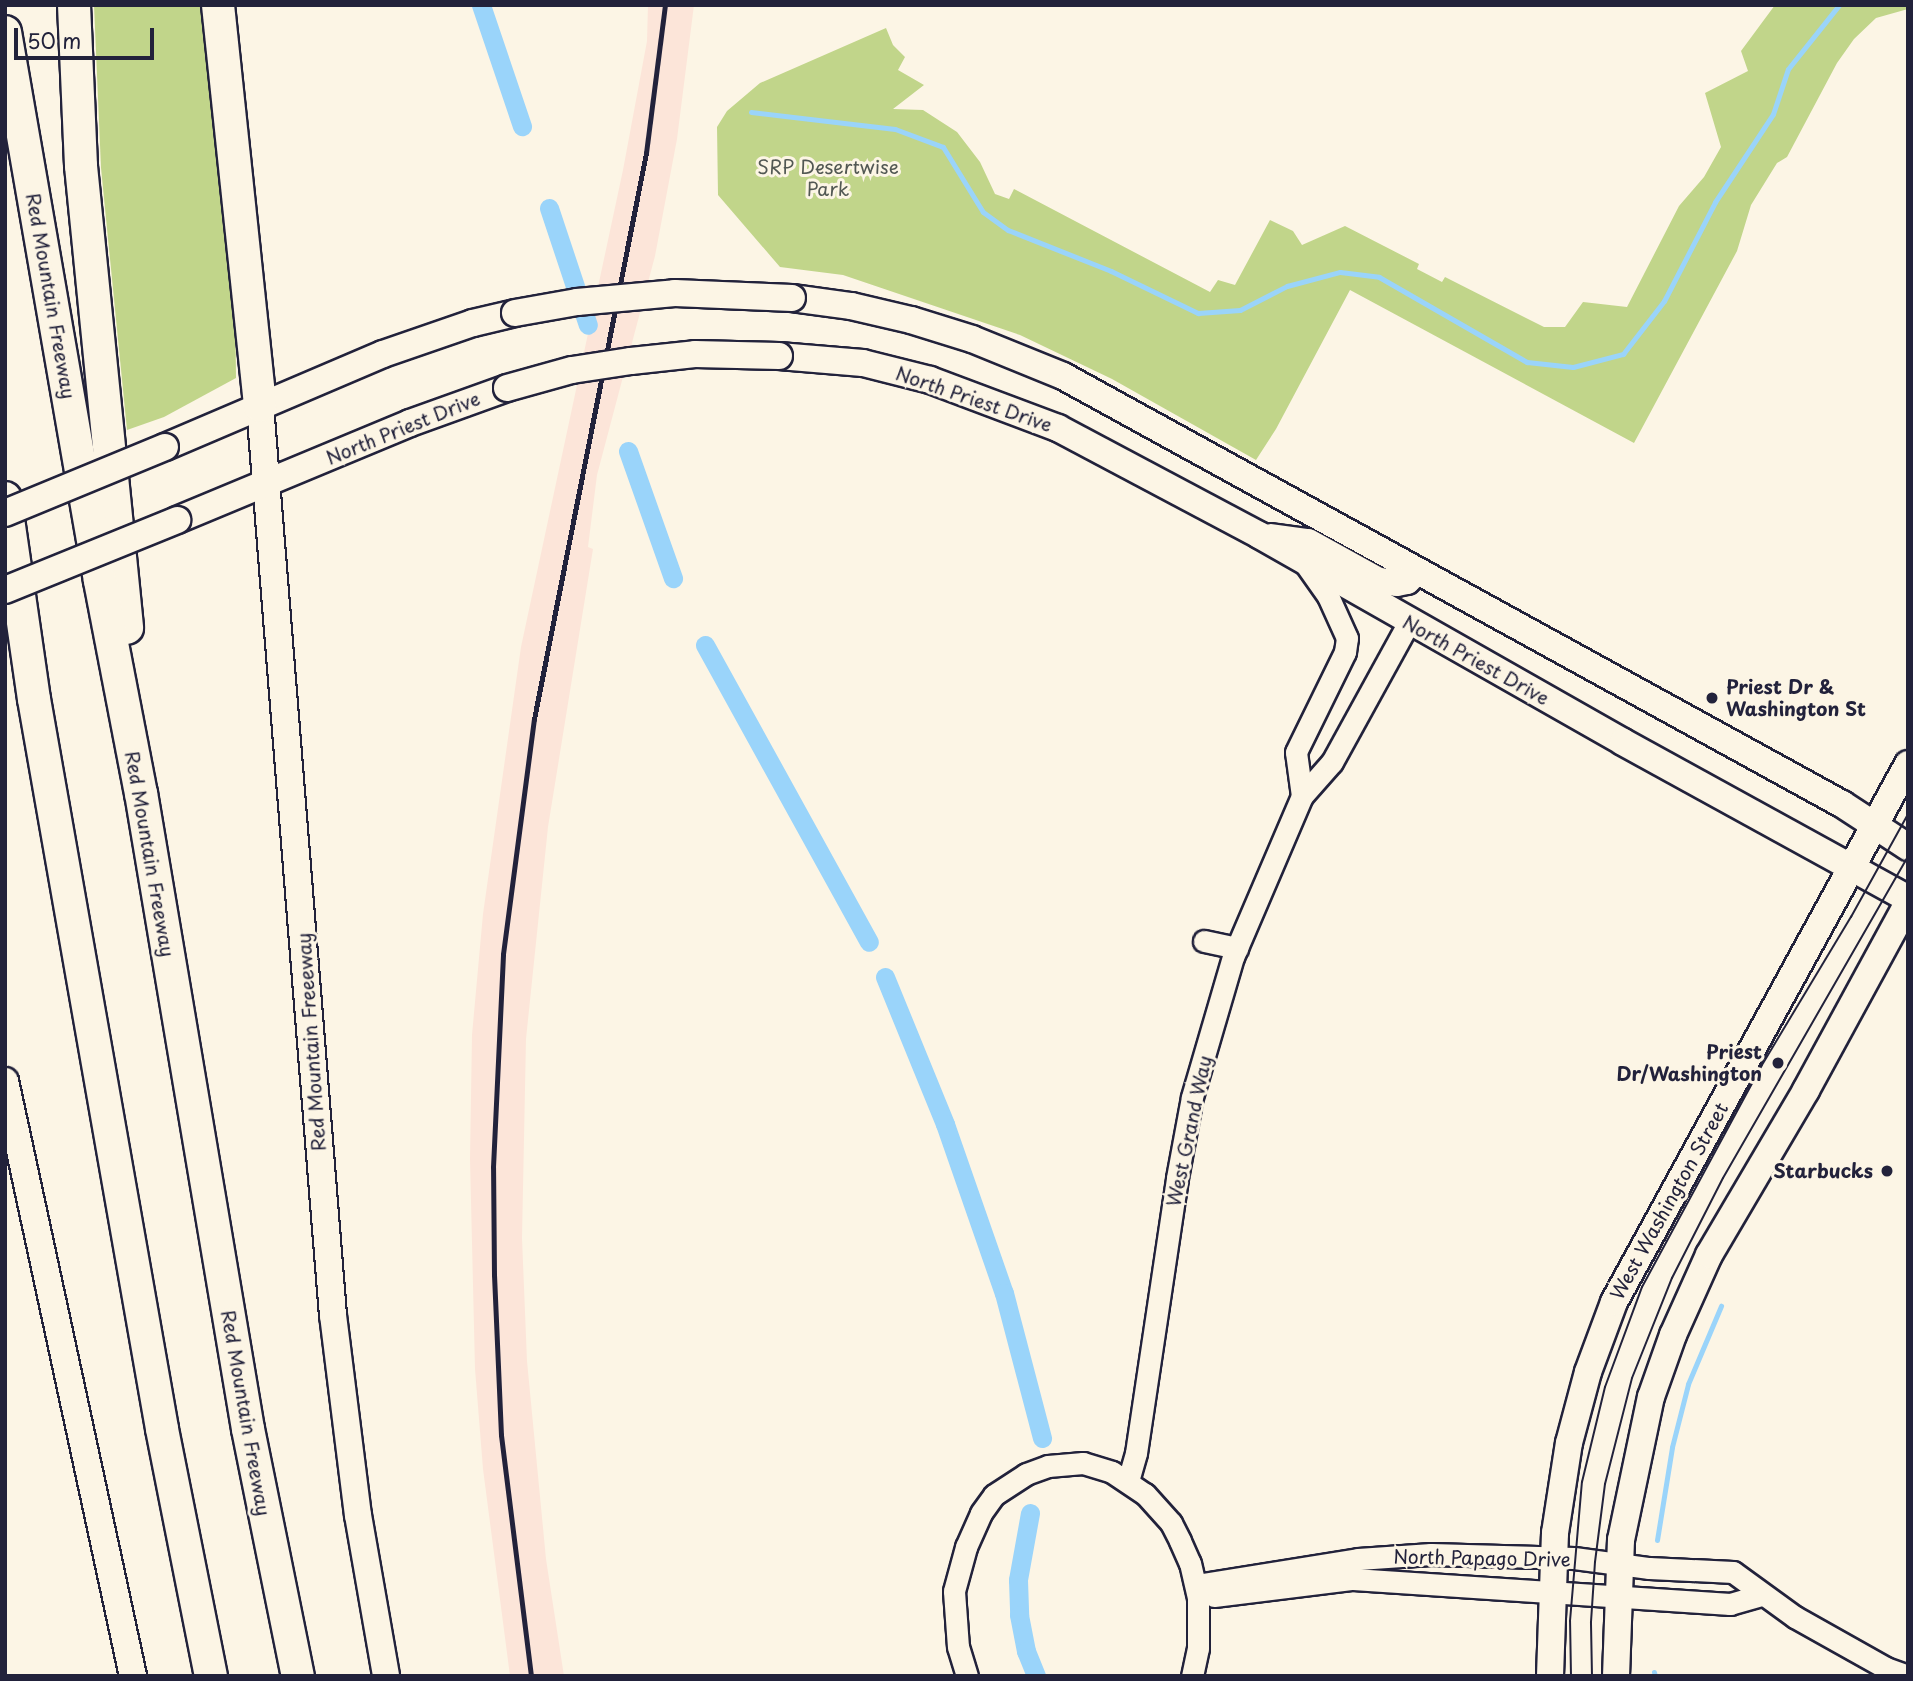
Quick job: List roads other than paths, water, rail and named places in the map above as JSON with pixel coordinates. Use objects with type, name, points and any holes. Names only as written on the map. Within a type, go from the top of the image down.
[{"type":"highway","points":[[74,5],[84,201],[141,793]]},
{"type":"highway","points":[[218,5],[260,406]]},
{"type":"highway","name":"Red Mountain Freeway","points":[[5,32],[95,554],[141,793],[248,1429],[298,1676]]},
{"type":"highway","points":[[5,498],[34,699],[174,1492],[211,1676]]},
{"type":"highway","points":[[5,603],[34,699]]},
{"type":"main road","points":[[5,513],[412,343],[515,313],[577,302],[675,293],[792,298],[851,306],[911,320],[972,339],[1044,367],[1091,390],[1875,825],[1908,847]]},
{"type":"main road","name":"North Priest Drive","points":[[5,590],[410,423],[508,387],[572,370],[695,354],[863,362],[930,380],[1058,428],[1259,536],[1908,901]]},
{"type":"main road","name":"Red Mountain Freeeway","points":[[260,406],[333,1315],[358,1515],[386,1676]]},
{"type":"main road","points":[[1259,536],[1308,541],[1379,581],[1407,581],[1417,571]]},
{"type":"main road","name":"West Washington Street","points":[[1550,1676],[1553,1559],[1569,1443],[1588,1372],[1614,1302],[1908,764]]},
{"type":"main road","points":[[1616,1676],[1620,1540],[1651,1397],[1673,1335],[1709,1255],[1806,1090],[1908,901]]},
{"type":"main road","points":[[5,1081],[133,1676]]},
{"type":"street","points":[[1302,796],[1296,752],[1345,652],[1347,638],[1328,596],[1303,561]]},
{"type":"street","name":"West Grand Way","points":[[1128,1481],[1136,1453],[1177,1178],[1192,1097],[1237,948],[1302,796],[1332,762],[1409,622]]},
{"type":"street","points":[[1204,941],[1237,948]]},
{"type":"street","points":[[967,1676],[954,1622],[954,1591],[966,1547],[981,1513],[994,1495],[1026,1474],[1048,1466],[1095,1466],[1128,1481],[1145,1493],[1171,1523],[1190,1563],[1197,1592],[1198,1648],[1192,1676]]},
{"type":"street","name":"North Papago Drive","points":[[1197,1592],[1395,1555],[1553,1559],[1733,1573],[1761,1595],[1886,1668],[1908,1675]]},
{"type":"street","name":"North Papago Drive","points":[[1197,1592],[1353,1579],[1618,1599],[1730,1604],[1761,1595]]},
{"type":"waterway","points":[[481,5],[522,126]]},
{"type":"waterway","points":[[751,112],[895,129],[943,147],[983,212],[1008,230],[1111,271],[1198,313],[1240,310],[1287,286],[1340,272],[1379,277],[1527,362],[1573,367],[1623,354],[1664,301],[1715,202],[1773,114],[1788,69],[1839,5]]},
{"type":"waterway","points":[[549,208],[588,325]]},
{"type":"waterway","points":[[628,451],[673,578]]},
{"type":"waterway","points":[[705,645],[869,942]]},
{"type":"waterway","points":[[885,977],[945,1124],[1004,1293],[1042,1438]]},
{"type":"waterway","points":[[1657,1540],[1672,1447],[1688,1384],[1721,1306]]},
{"type":"waterway","points":[[1030,1513],[1018,1580],[1019,1615],[1026,1651],[1036,1676]]},
{"type":"waterway","points":[[1654,1672],[1655,1676]]},
{"type":"tram line","points":[[1571,1676],[1570,1621],[1582,1482],[1605,1387],[1642,1287],[1762,1065],[1851,917],[1908,814]]},
{"type":"tram line","points":[[1592,1676],[1591,1622],[1595,1562],[1605,1484],[1632,1378],[1672,1278],[1723,1178],[1908,856]]},
{"type":"railway","points":[[531,1676],[501,1435],[494,1275],[493,1167],[503,954],[534,719],[646,153],[665,5]]},
{"type":"place","name":"Priest Dr & Washington St","points":[[1712,698]]},
{"type":"place","name":"Priest Dr/Washington","points":[[1778,1063]]},
{"type":"place","name":"Starbucks","points":[[1887,1171]]},
{"type":"park label","name":"SRP Desertwise Park","points":[[828,178]]}]
